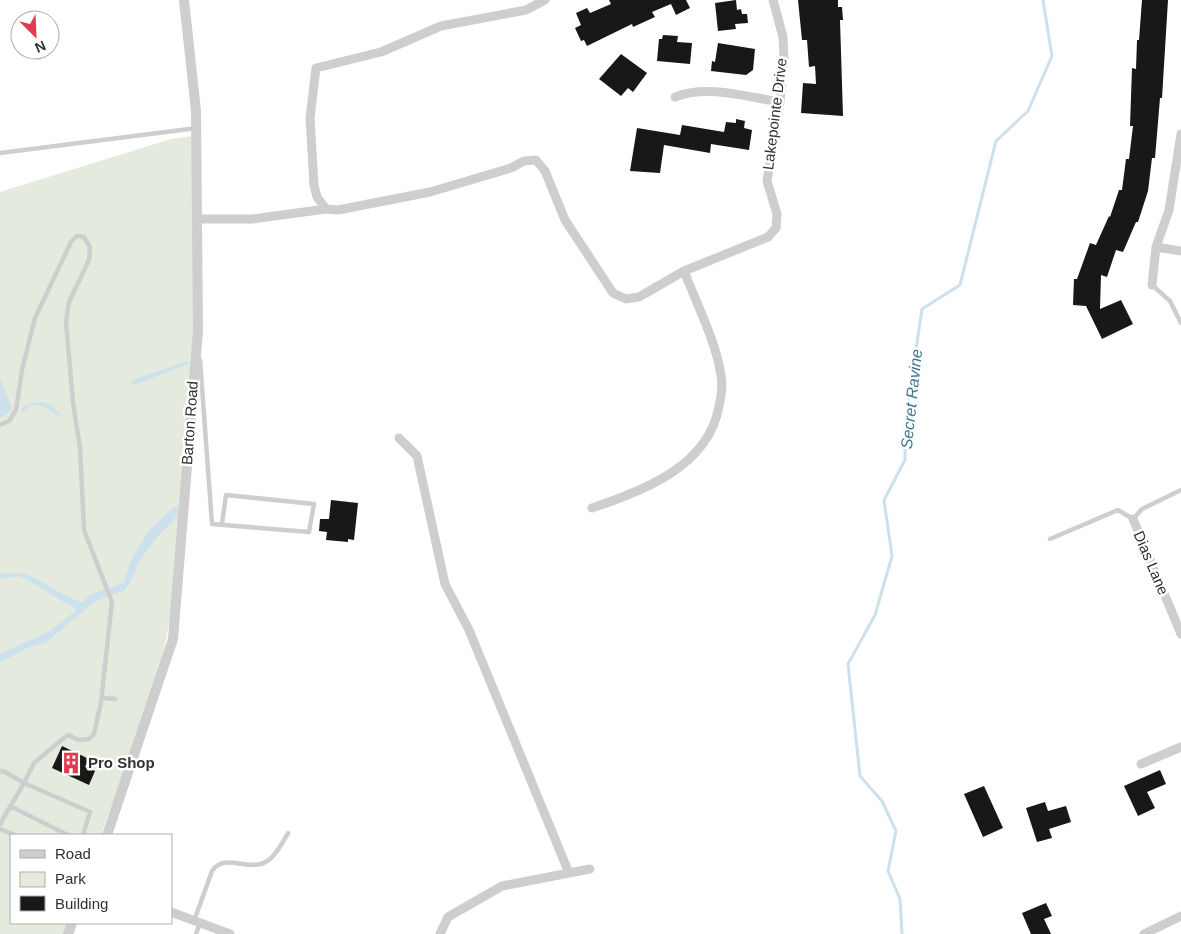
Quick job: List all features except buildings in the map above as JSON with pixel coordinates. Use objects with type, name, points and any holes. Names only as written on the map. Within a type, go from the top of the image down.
[{"type":"street","name":"Barton Road","points":[[107,834],[173,639],[198,331],[197,128],[184,0]]},
{"type":"street","points":[[326,209],[317,197],[314,185],[310,118],[316,68],[381,52],[441,26],[526,10],[545,0]]},
{"type":"street","name":"Lakepointe Drive","points":[[684,271],[768,237],[776,228],[777,214],[766,181],[780,102],[784,57],[783,37],[773,0]]},
{"type":"street","points":[[674,97],[695,91],[708,91],[780,102]]},
{"type":"street","points":[[1152,285],[1156,246],[1168,210],[1181,134]]},
{"type":"street","points":[[197,219],[252,219],[326,209],[338,210],[430,192],[510,168],[524,161],[536,160],[545,171],[565,220],[613,293],[626,299],[638,297],[684,271],[722,376],[717,418],[708,439],[679,468],[629,496],[592,508]]},
{"type":"street","points":[[1156,246],[1181,251]]},
{"type":"street","points":[[398,438],[416,456],[445,584],[469,630],[569,873]]},
{"type":"street","name":"Dias Lane","points":[[1133,519],[1181,634]]},
{"type":"street","points":[[1141,764],[1181,747]]},
{"type":"street","points":[[440,934],[448,917],[502,886],[590,869]]},
{"type":"street","points":[[172,912],[230,934]]},
{"type":"street","points":[[1144,934],[1181,916]]},
{"type":"lane","points":[[0,152],[197,128]]},
{"type":"lane","points":[[0,425],[9,421],[16,410],[22,370],[40,306],[71,242],[78,236],[84,236],[91,252],[69,302],[66,322],[73,403],[80,448],[84,530],[111,597],[102,698],[94,734],[88,740],[78,740],[69,735],[34,763],[0,824]]},
{"type":"lane","points":[[1152,285],[1170,300],[1181,323]]},
{"type":"lane","points":[[198,331],[212,524],[310,532],[314,504],[226,495],[222,524]]},
{"type":"lane","points":[[1050,539],[1118,510],[1133,519],[1142,509],[1181,490]]},
{"type":"lane","points":[[102,698],[115,699]]},
{"type":"lane","points":[[0,771],[90,812],[83,834]]},
{"type":"lane","points":[[10,806],[66,834]]},
{"type":"lane","points":[[0,829],[12,834]]},
{"type":"lane","points":[[196,934],[197,922],[212,871],[216,865],[222,862],[248,866],[263,864],[277,852],[288,833]]},
{"type":"green space","points":[[192,136],[194,329],[170,617],[165,645],[141,728],[101,834],[10,834],[10,924],[70,924],[66,934],[0,934],[0,192],[171,139]]},
{"type":"water","points":[[188,361],[188,364],[134,385],[132,383],[132,380]]},
{"type":"water","points":[[0,379],[12,408],[11,411],[0,418]]},
{"type":"water","points":[[43,402],[51,405],[61,415],[54,414],[44,407],[36,405],[21,413],[22,408],[30,403]]},
{"type":"water","points":[[178,505],[179,514],[157,537],[138,563],[133,577],[125,590],[96,601],[45,643],[27,648],[0,663],[0,654],[48,632],[77,610],[26,579],[19,576],[0,579],[0,575],[12,573],[32,577],[83,602],[91,594],[124,583],[131,561],[144,539],[159,520]]},
{"type":"waterway","name":"Secret Ravine","points":[[902,934],[900,899],[888,871],[896,831],[882,801],[860,776],[848,664],[875,615],[892,556],[884,500],[905,460],[905,424],[922,309],[960,285],[996,141],[1028,111],[1052,56],[1043,0]]},
{"type":"place","name":"Pro Shop","points":[[71,763]]}]
